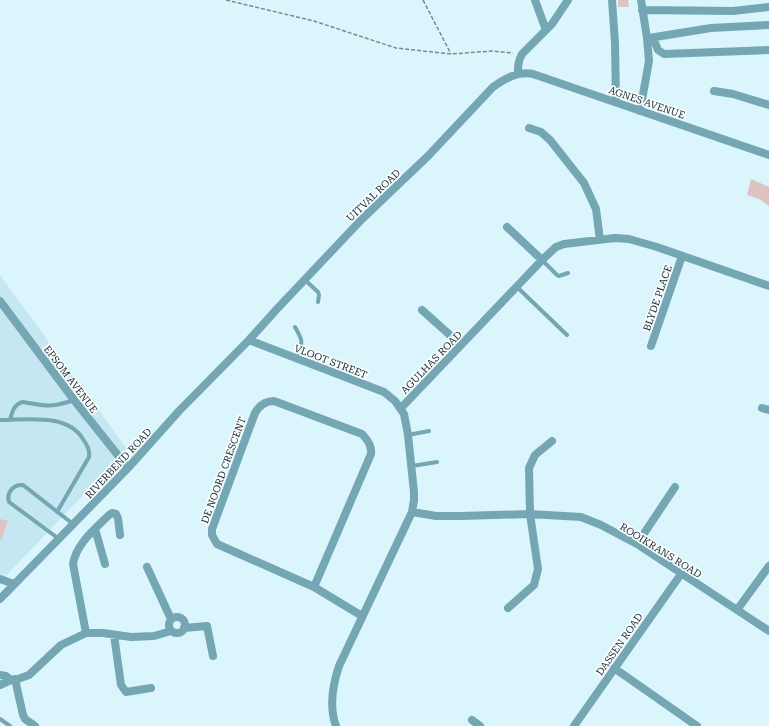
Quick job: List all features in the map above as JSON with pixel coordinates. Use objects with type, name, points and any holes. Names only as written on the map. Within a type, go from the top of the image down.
[{"type":"street","points":[[535,0],[546,30]]},
{"type":"street","points":[[612,0],[615,43],[616,102]]},
{"type":"street","points":[[640,110],[650,61],[650,38],[642,10],[641,0]]},
{"type":"street","points":[[518,74],[519,59],[522,54],[558,16],[567,1]]},
{"type":"street","points":[[642,10],[733,11],[769,7]]},
{"type":"street","points":[[650,38],[711,28],[769,25]]},
{"type":"street","points":[[650,38],[658,50],[664,54],[769,50]]},
{"type":"street","name":"AGNES AVENUE","points":[[518,74],[533,74],[769,155]]},
{"type":"street","name":"UITVAL ROAD","points":[[249,340],[362,219],[428,156],[493,87],[503,80],[518,74]]},
{"type":"street","points":[[714,91],[733,94],[769,105]]},
{"type":"street","points":[[529,128],[541,132],[550,140],[584,183],[596,209],[600,240]]},
{"type":"street","points":[[507,227],[542,260]]},
{"type":"street","name":"AGULHAS ROAD","points":[[336,726],[333,701],[334,681],[342,656],[412,512],[414,500],[407,425],[401,408],[542,260],[556,247],[564,244],[615,238],[629,239],[769,286]]},
{"type":"street","name":"BLYDE PLACE","points":[[651,346],[682,256]]},
{"type":"street","name":"EPSOM AVENUE","points":[[0,301],[74,400],[128,468]]},
{"type":"street","points":[[422,310],[461,345]]},
{"type":"street","name":"VLOOT STREET","points":[[249,340],[384,392],[401,408]]},
{"type":"street","name":"RIVERBEND ROAD","points":[[0,599],[128,468],[179,411],[249,340]]},
{"type":"street","name":"DE NOORD CRESCENT","points":[[314,587],[371,454],[371,446],[362,434],[274,401],[266,402],[259,407],[255,413],[212,529],[212,534],[217,544],[314,587],[362,616]]},
{"type":"street","points":[[508,608],[534,585],[538,569],[530,514],[529,468],[535,455],[552,441]]},
{"type":"street","points":[[637,544],[675,487]]},
{"type":"street","name":"ROOIKRANS ROAD","points":[[412,512],[436,516],[530,514],[581,517],[602,525],[637,544],[769,631]]},
{"type":"street","points":[[86,633],[73,564],[77,550],[112,513],[116,514],[118,518],[120,535]]},
{"type":"street","points":[[95,530],[105,564]]},
{"type":"street","points":[[737,610],[769,566]]},
{"type":"street","points":[[147,567],[171,619],[169,625],[171,631]]},
{"type":"street","name":"DASSEN ROAD","points":[[574,726],[681,574]]},
{"type":"street","points":[[0,580],[14,584]]},
{"type":"street","points":[[0,685],[29,675],[61,645],[86,633],[103,633],[131,637],[154,636],[171,631],[177,633],[183,631],[185,622],[183,620],[177,617],[171,619]]},
{"type":"street","points":[[184,628],[207,626],[213,656]]},
{"type":"street","points":[[114,635],[121,685],[123,689],[126,692],[151,688]]},
{"type":"street","points":[[614,668],[697,726]]},
{"type":"street","points":[[0,675],[6,676],[13,680],[23,715],[25,719],[35,726]]},
{"type":"street","points":[[472,720],[480,726]]},
{"type":"lane","points":[[542,260],[559,276],[568,273]]},
{"type":"lane","points":[[304,280],[318,292],[318,302]]},
{"type":"lane","points":[[516,287],[567,334]]},
{"type":"lane","points":[[295,327],[302,343],[295,358]]},
{"type":"lane","points":[[10,420],[16,405],[20,402],[48,406],[74,400]]},
{"type":"lane","points":[[0,420],[40,419],[64,424],[77,431],[86,443],[89,456],[57,512]]},
{"type":"lane","points":[[408,435],[429,431]]},
{"type":"lane","points":[[411,466],[437,462]]},
{"type":"lane","points":[[59,539],[9,502],[9,494],[16,485],[23,485],[73,524]]},
{"type":"lane","points":[[0,719],[10,726]]},
{"type":"path","points":[[226,0],[314,21],[396,48],[451,54],[492,51],[522,54]]},
{"type":"path","points":[[423,0],[451,54]]},
{"type":"shaded area","points":[[0,275],[127,449],[0,582]]},
{"type":"building","points":[[618,0],[628,0],[629,7],[618,7]]},
{"type":"building","points":[[751,179],[769,187],[769,206],[759,199],[747,195]]},
{"type":"building","points":[[0,519],[8,521],[1,540],[0,540]]}]
